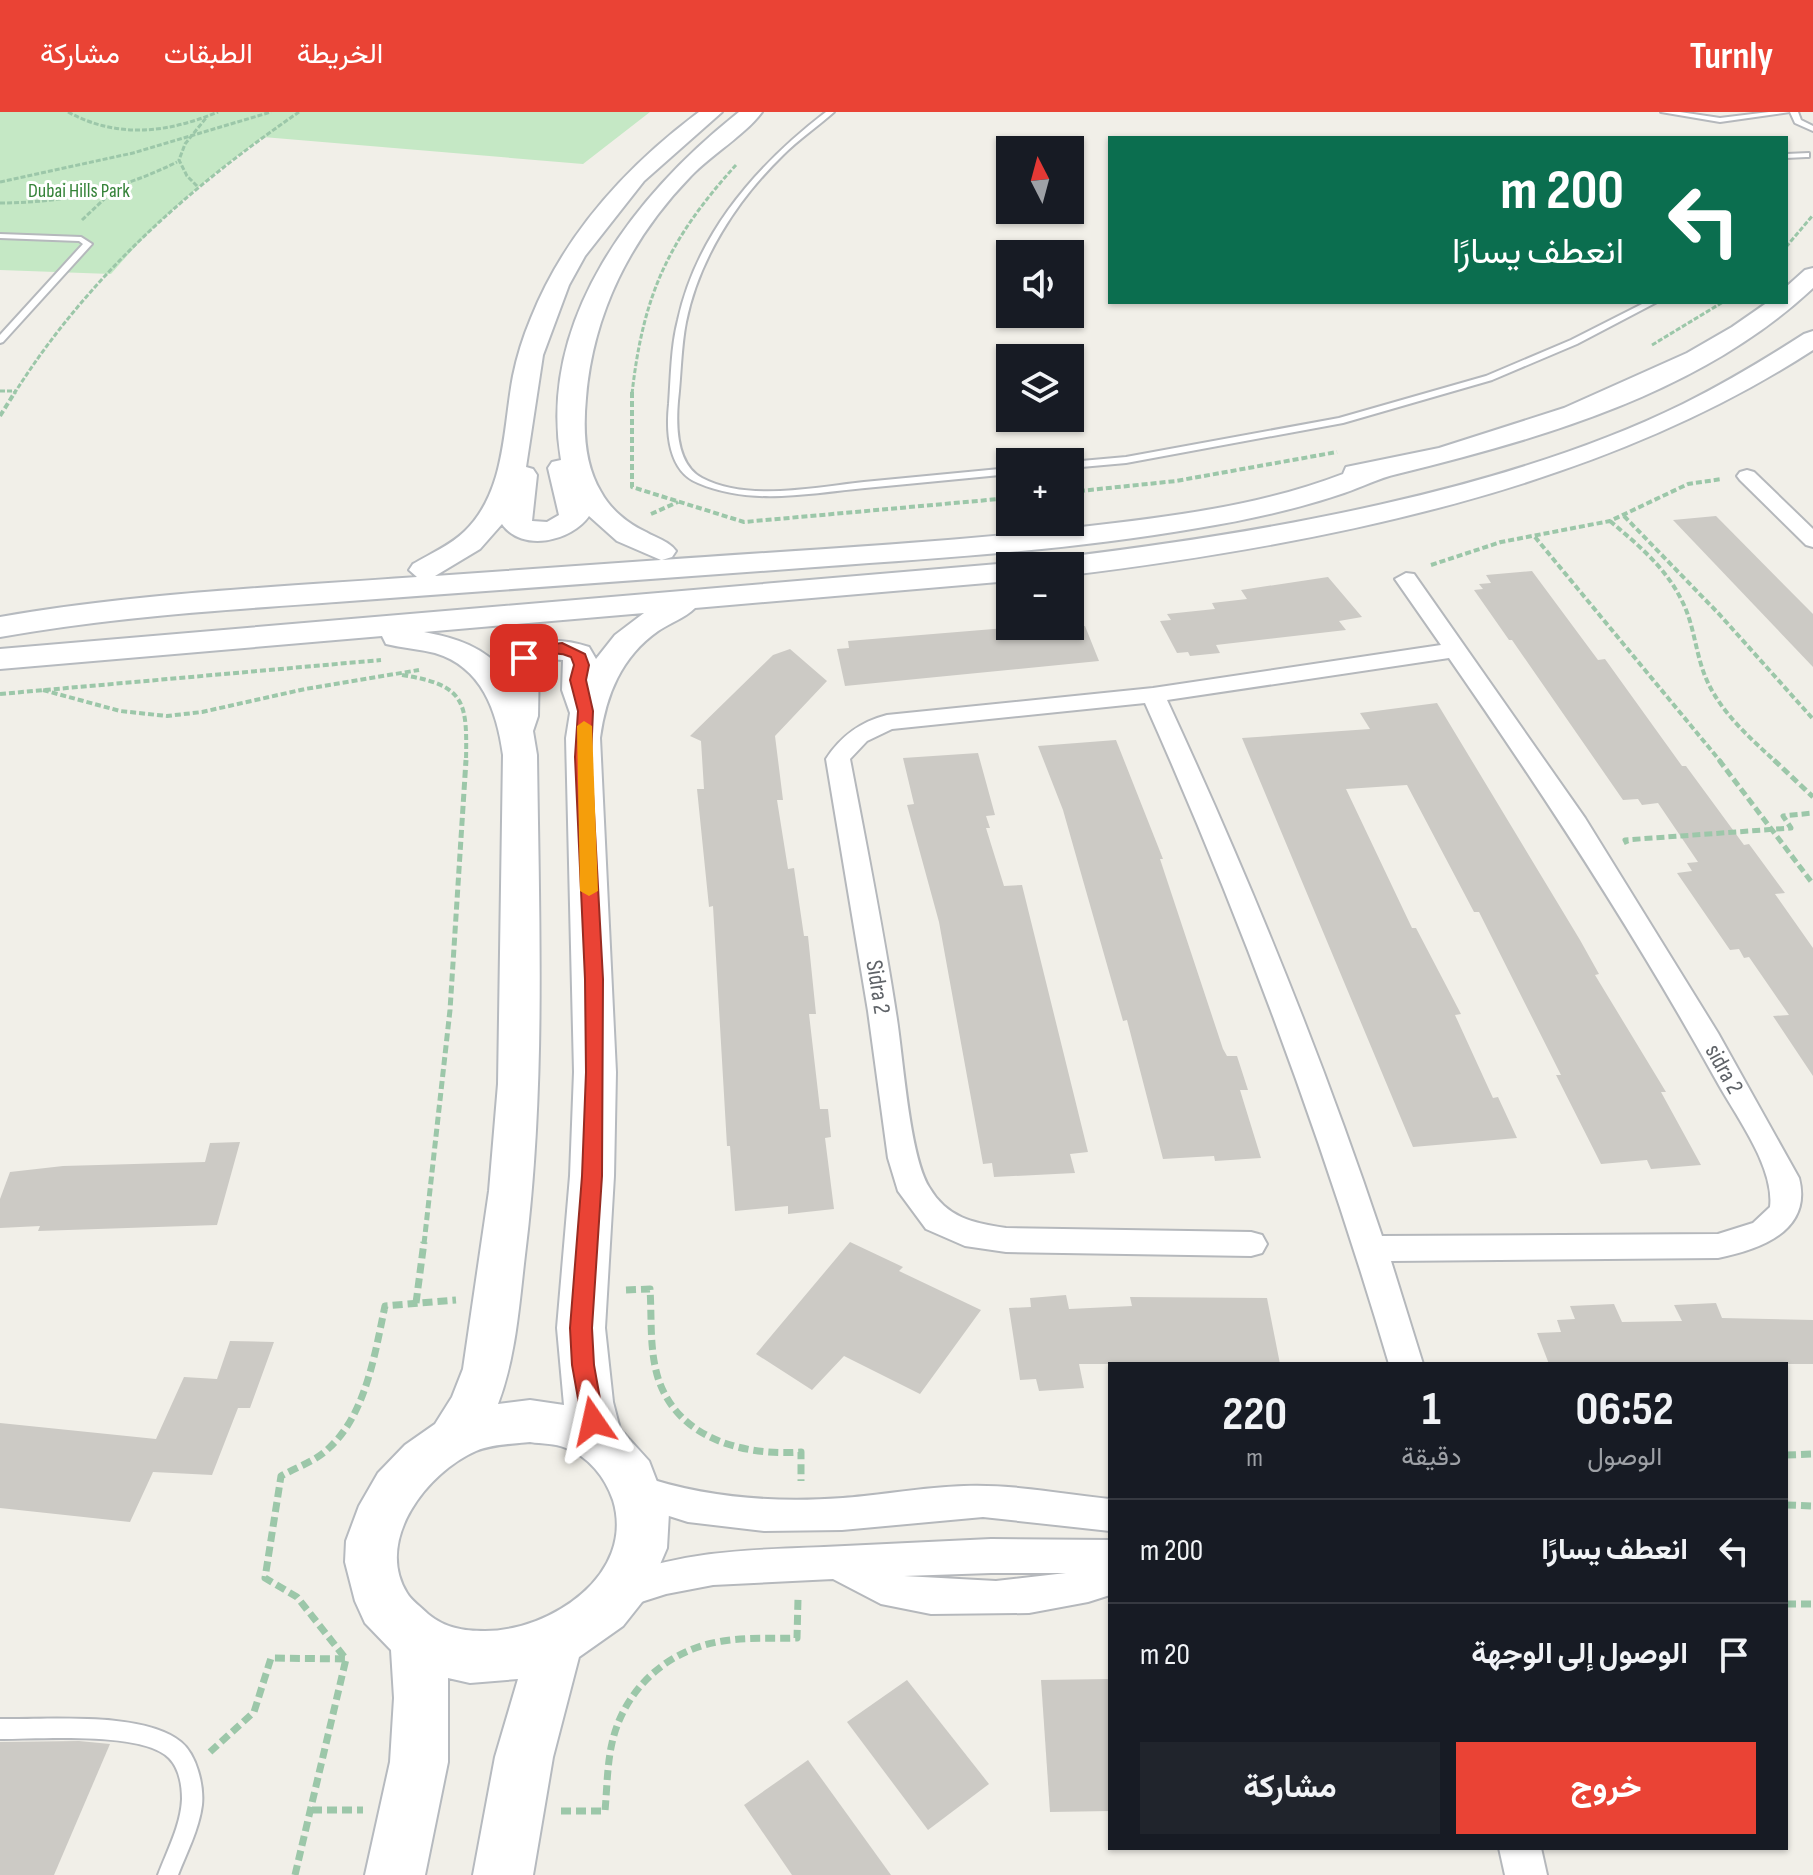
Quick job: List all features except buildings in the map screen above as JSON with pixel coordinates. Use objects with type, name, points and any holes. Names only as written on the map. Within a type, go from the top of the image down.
[{"type":"street","points":[[424,570],[475,538],[504,494],[530,355],[545,311],[565,271],[617,198],[687,130],[712,112]]},
{"type":"street","points":[[661,551],[619,529],[582,486],[573,464],[570,442],[578,353],[606,275],[626,240],[675,179],[722,134],[752,112]]},
{"type":"street","points":[[1788,298],[1813,275]]},
{"type":"street","points":[[0,627],[151,606],[933,551],[1077,535],[1279,503],[1318,493],[1382,469],[1525,431],[1602,403],[1725,343],[1781,304]]},
{"type":"street","points":[[1084,563],[1323,524],[1536,469],[1597,448],[1703,404],[1748,381],[1813,339]]},
{"type":"street","points":[[516,442],[525,456],[517,524],[535,532],[561,528],[574,516],[561,462],[570,442]]},
{"type":"street","points":[[1084,512],[1382,469]]},
{"type":"street","points":[[1747,476],[1812,538]]},
{"type":"street","points":[[0,605],[996,522]]},
{"type":"street","points":[[0,661],[996,573]]},
{"type":"street","name":"sidra 2","points":[[1370,1249],[1718,1246],[1755,1239],[1780,1220],[1787,1193],[1777,1163],[1636,919],[1564,806],[1406,579]]},
{"type":"street","points":[[598,1440],[588,1402],[581,1328],[592,1176],[595,1072],[594,979],[583,757],[586,711],[595,684],[622,644],[640,627],[695,600]]},
{"type":"street","points":[[350,628],[424,642],[465,654],[487,672],[498,688],[517,734]]},
{"type":"street","points":[[453,1438],[473,1405],[487,1369],[511,1191],[519,1084],[521,989],[517,734],[523,701],[520,670],[524,658],[540,650],[562,648],[578,654],[582,665],[578,680],[580,696],[586,711]]},
{"type":"street","name":"Sidra 2","points":[[1251,1244],[1006,1240],[965,1234],[937,1220],[914,1191],[903,1158],[880,997],[838,759],[847,743],[864,731],[887,722],[1153,695],[1456,650]]},
{"type":"street","points":[[1153,695],[1227,862],[1276,983],[1370,1249],[1405,1362]]},
{"type":"street","points":[[530,1421],[566,1426],[598,1440],[622,1462],[638,1491],[643,1524],[637,1558],[619,1592],[591,1621],[555,1644],[520,1656],[483,1659],[447,1654],[417,1640],[383,1605],[371,1559],[381,1512],[411,1470],[453,1438],[491,1425],[530,1421]]},
{"type":"street","points":[[638,1491],[672,1504],[756,1515],[841,1514],[924,1503],[984,1501],[1034,1504],[1108,1515]]},
{"type":"street","points":[[619,1592],[666,1577],[713,1568],[991,1556],[1108,1557]]},
{"type":"street","points":[[838,1562],[879,1586],[929,1598],[1041,1596],[1071,1592],[1108,1579]]},
{"type":"street","points":[[395,1875],[419,1762],[422,1698],[417,1640]]},
{"type":"street","points":[[503,1875],[524,1757],[555,1644]]},
{"type":"street","points":[[1520,1850],[1526,1875]]},
{"type":"lane","points":[[830,112],[773,158],[705,254],[682,319],[671,426],[681,461],[694,478],[716,486],[756,492],[806,491],[996,472]]},
{"type":"lane","points":[[1665,112],[1720,120],[1787,112]]},
{"type":"lane","points":[[1794,112],[1798,121],[1813,129]]},
{"type":"lane","points":[[1788,156],[1806,155]]},
{"type":"lane","points":[[0,236],[81,239],[88,244],[0,340]]},
{"type":"lane","points":[[1084,464],[1126,460],[1340,421],[1489,378],[1574,342],[1649,304]]},
{"type":"lane","points":[[0,1729],[120,1731],[150,1735],[174,1749],[188,1772],[192,1802],[168,1875]]},
{"type":"path","points":[[68,112],[86,124],[129,131],[157,130],[218,112]]},
{"type":"path","points":[[0,182],[87,165],[271,112]]},
{"type":"path","points":[[0,416],[33,361],[116,259],[197,186],[299,112]]},
{"type":"path","points":[[197,186],[183,175],[177,162],[180,150],[206,117]]},
{"type":"path","points":[[0,203],[63,199],[116,188],[177,162]]},
{"type":"path","points":[[63,238],[116,188]]},
{"type":"path","points":[[0,210],[7,203]]},
{"type":"path","points":[[1788,245],[1813,215]]},
{"type":"path","points":[[0,391],[15,391]]},
{"type":"path","points":[[1406,579],[1430,576],[1424,567],[1475,550],[1610,521],[1688,484],[1747,476]]},
{"type":"path","points":[[744,522],[996,499]]},
{"type":"path","points":[[1624,516],[1720,615],[1813,719]]},
{"type":"path","points":[[1610,521],[1644,550],[1676,590],[1687,611],[1703,675],[1716,698],[1754,743],[1813,797]]},
{"type":"path","points":[[1535,537],[1774,829],[1813,884]]},
{"type":"path","points":[[43,690],[113,710],[166,716],[227,708],[307,688],[402,675],[465,654]]},
{"type":"path","points":[[0,694],[388,659]]},
{"type":"path","points":[[346,1659],[297,1597],[265,1578],[281,1476],[332,1446],[360,1401],[376,1351],[385,1306],[416,1303],[435,1163],[453,986],[461,881],[467,716],[454,693],[431,681],[402,675]]},
{"type":"path","points":[[1632,853],[1625,840],[1791,828],[1783,816],[1813,813]]},
{"type":"path","points":[[1788,1455],[1813,1454]]},
{"type":"path","points":[[1788,1505],[1813,1506]]},
{"type":"path","points":[[1788,1604],[1813,1604]]},
{"type":"path","points":[[188,1772],[254,1712],[271,1658],[346,1659]]},
{"type":"path","points":[[295,1875],[346,1659]]},
{"type":"green space","name":"Dubai Hills Park","points":[[0,112],[650,112],[583,164],[263,137],[183,201],[111,274],[0,270]]},
{"type":"slow traffic","points":[[584,726],[589,891]]},
{"type":"route","points":[[524,658],[540,650],[562,648],[578,654],[582,665],[578,680],[586,711],[583,757],[594,979],[595,1072],[592,1176],[581,1328],[583,1365],[593,1421]]}]
